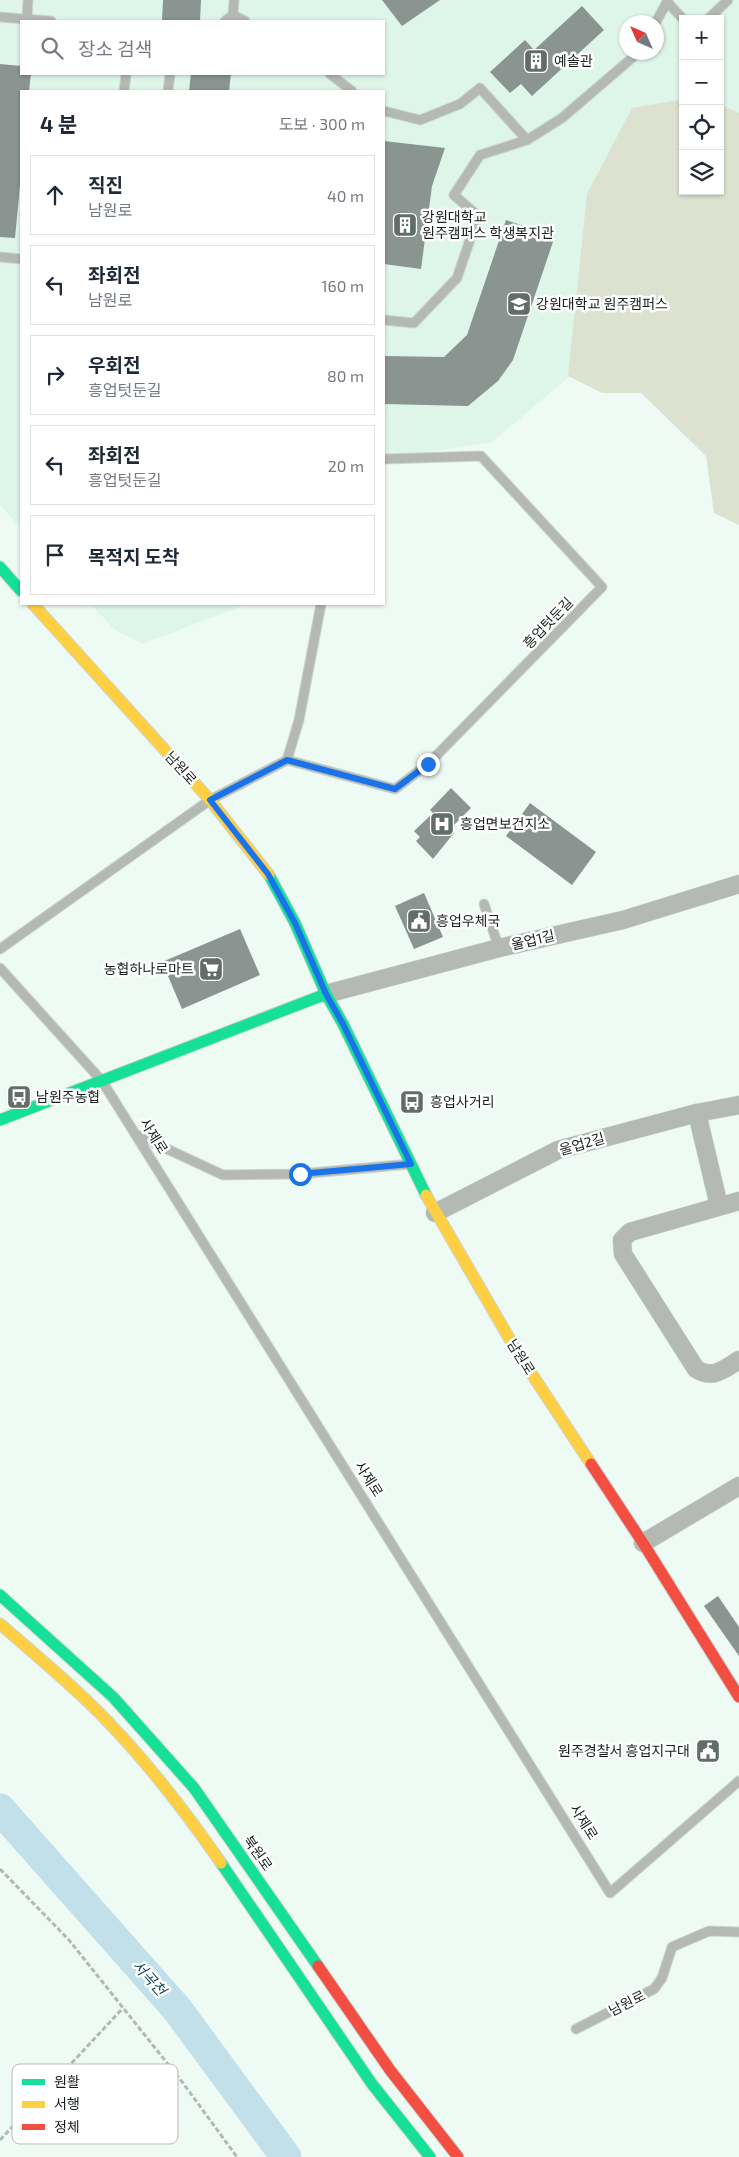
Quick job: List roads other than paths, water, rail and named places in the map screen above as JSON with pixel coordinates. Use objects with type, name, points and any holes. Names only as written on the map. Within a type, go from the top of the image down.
[{"type":"street","points":[[0,567],[20,590]]},
{"type":"street","name":"남원로","points":[[34,605],[210,800],[268,874],[295,923],[326,994],[343,1024],[435,1213],[516,1350],[643,1543],[739,1697]]},
{"type":"street","name":"울업1길","points":[[326,994],[499,948],[623,920],[739,884]]},
{"type":"street","points":[[0,1120],[326,994]]},
{"type":"street","name":"울업2길","points":[[435,1213],[558,1150],[697,1113],[739,1105]]},
{"type":"street","points":[[697,1113],[719,1206]]},
{"type":"street","points":[[739,1201],[630,1232],[622,1240],[623,1254],[696,1369],[704,1374],[716,1373],[739,1360]]},
{"type":"street","points":[[643,1543],[739,1486]]},
{"type":"street","name":"북원로","points":[[0,1595],[113,1697],[194,1788],[390,2070],[458,2157]]},
{"type":"street","points":[[0,1624],[84,1698],[140,1757],[186,1812],[372,2084],[430,2157]]},
{"type":"lane","points":[[0,17],[26,20],[28,0]]},
{"type":"lane","points":[[226,20],[233,15],[234,0]]},
{"type":"lane","points":[[712,15],[728,0]]},
{"type":"lane","points":[[660,15],[668,1],[680,15]]},
{"type":"lane","points":[[233,15],[243,20]]},
{"type":"lane","points":[[385,320],[414,323],[457,278],[478,216],[454,195],[480,155],[527,140],[562,118],[630,60]]},
{"type":"lane","points":[[124,90],[126,75]]},
{"type":"lane","points":[[168,90],[170,75]]},
{"type":"lane","points":[[331,75],[351,90]]},
{"type":"lane","points":[[385,111],[420,120],[460,104],[480,88],[527,140]]},
{"type":"lane","points":[[0,257],[20,259]]},
{"type":"lane","name":"흥업텃둔길","points":[[287,760],[395,789],[428,764],[602,587],[481,456],[385,458]]},
{"type":"lane","points":[[0,949],[210,800],[287,760],[299,720],[321,605]]},
{"type":"lane","points":[[484,904],[499,948]]},
{"type":"lane","name":"사제로","points":[[0,968],[102,1081],[610,1893],[739,1781]]},
{"type":"lane","points":[[135,1134],[223,1175],[300,1174],[411,1164]]},
{"type":"lane","name":"남원로","points":[[576,2029],[654,1989],[662,1978],[672,1947],[709,1931],[739,1932]]},
{"type":"waterway","name":"서곡천","points":[[0,1809],[177,2009],[286,2157]]},
{"type":"place","name":"예솔관","points":[[536,61]]},
{"type":"place","name":"강원대학교 원주캠퍼스 학생복지관","points":[[405,225]]},
{"type":"place","name":"강원대학교 원주캠퍼스","points":[[519,304]]},
{"type":"place","name":"흥업면보건지소","points":[[442,824]]},
{"type":"place","name":"흥업우체국","points":[[419,921]]},
{"type":"place","name":"농협하나로마트","points":[[211,969]]},
{"type":"place","name":"남원주농협","points":[[19,1097]]},
{"type":"place","name":"흥업사거리","points":[[412,1102]]},
{"type":"place","name":"원주경찰서 흥업지구대","points":[[708,1751]]}]
